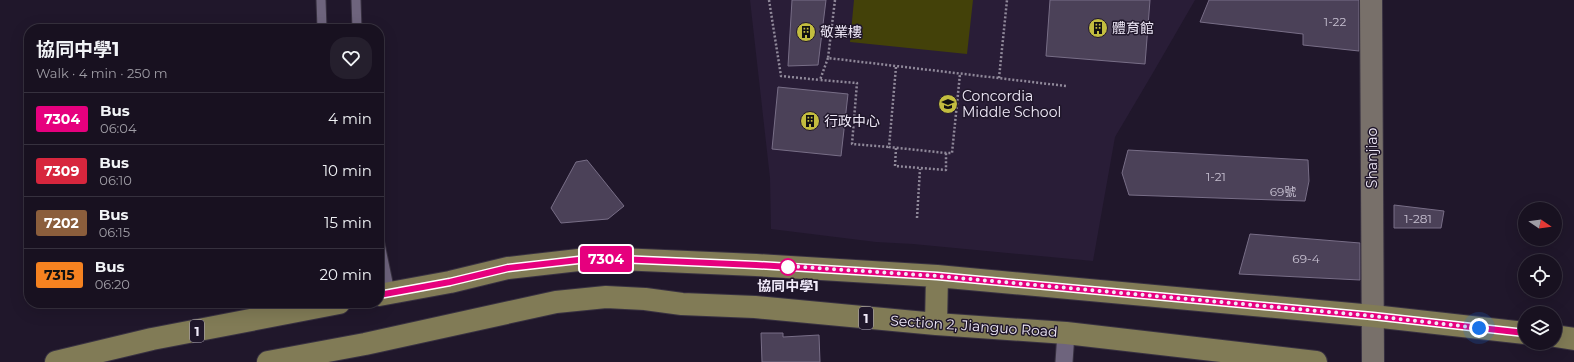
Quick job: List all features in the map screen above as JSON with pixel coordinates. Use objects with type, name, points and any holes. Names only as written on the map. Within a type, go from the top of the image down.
[{"type":"main road","points":[[384,293],[450,282],[508,268],[596,258],[756,265],[937,276],[1373,316],[1518,332]]},
{"type":"main road","points":[[936,324],[937,276]]},
{"type":"main road","name":"Section 2, Jianguo Road","points":[[268,362],[365,344],[556,302],[606,297],[645,299],[682,304],[755,307],[936,324],[1066,333],[1316,362]]},
{"type":"main road","name":"1","points":[[56,362],[152,339],[313,308]]},
{"type":"main road","points":[[1562,337],[1574,338]]},
{"type":"street","name":"Shanjiao","points":[[1371,0],[1373,362]]},
{"type":"street","points":[[1064,362],[1066,333]]},
{"type":"lane","points":[[321,0],[322,24]]},
{"type":"lane","points":[[356,0],[357,24]]},
{"type":"path","points":[[769,0],[781,76],[857,83],[852,144],[952,153],[960,74]]},
{"type":"path","points":[[820,80],[828,58],[835,0]]},
{"type":"path","points":[[999,78],[1007,0]]},
{"type":"path","points":[[828,58],[1066,86]]},
{"type":"path","points":[[889,147],[896,67]]},
{"type":"path","points":[[896,148],[895,166],[920,169],[946,170],[946,153]]},
{"type":"path","points":[[917,218],[920,169]]},
{"type":"shaded area","name":"Concordia Middle School","points":[[750,0],[1195,0],[1115,137],[1093,261],[913,244],[876,242],[771,229],[770,178]]},
{"type":"shaded area","points":[[854,0],[973,0],[967,54],[850,42]]},
{"type":"building","name":"敬業樓","points":[[792,0],[826,0],[818,65],[788,66]]},
{"type":"building","name":"體育館","points":[[1050,0],[1150,0],[1145,64],[1046,56]]},
{"type":"building","points":[[1209,0],[1359,0],[1359,51],[1303,45],[1303,34],[1200,22]]},
{"type":"building","name":"行政中心","points":[[778,87],[848,94],[841,156],[772,149]]},
{"type":"building","points":[[1128,150],[1308,160],[1309,181],[1305,201],[1129,195],[1122,173]]},
{"type":"building","points":[[587,160],[624,206],[608,219],[561,223],[551,208],[576,162]]},
{"type":"building","points":[[1394,205],[1444,211],[1441,228],[1394,228]]},
{"type":"building","points":[[1250,234],[1360,243],[1360,280],[1239,274]]},
{"type":"building","points":[[761,333],[783,333],[783,337],[819,335],[820,362],[762,362]]},
{"type":"bus line","name":"7304","points":[[384,294],[450,282],[508,268],[596,258],[756,265],[937,276],[1373,316],[1518,332]]},
{"type":"place","name":"體育館","points":[[1098,28]]},
{"type":"place","name":"敬業樓","points":[[806,32]]},
{"type":"place","name":"Concordia Middle School","points":[[948,104]]},
{"type":"place","name":"行政中心","points":[[810,121]]},
{"type":"place","name":"協同中學1","points":[[788,267]]},
{"type":"route","points":[[788,267],[786,266],[937,276],[1373,316],[1479,328]]}]
